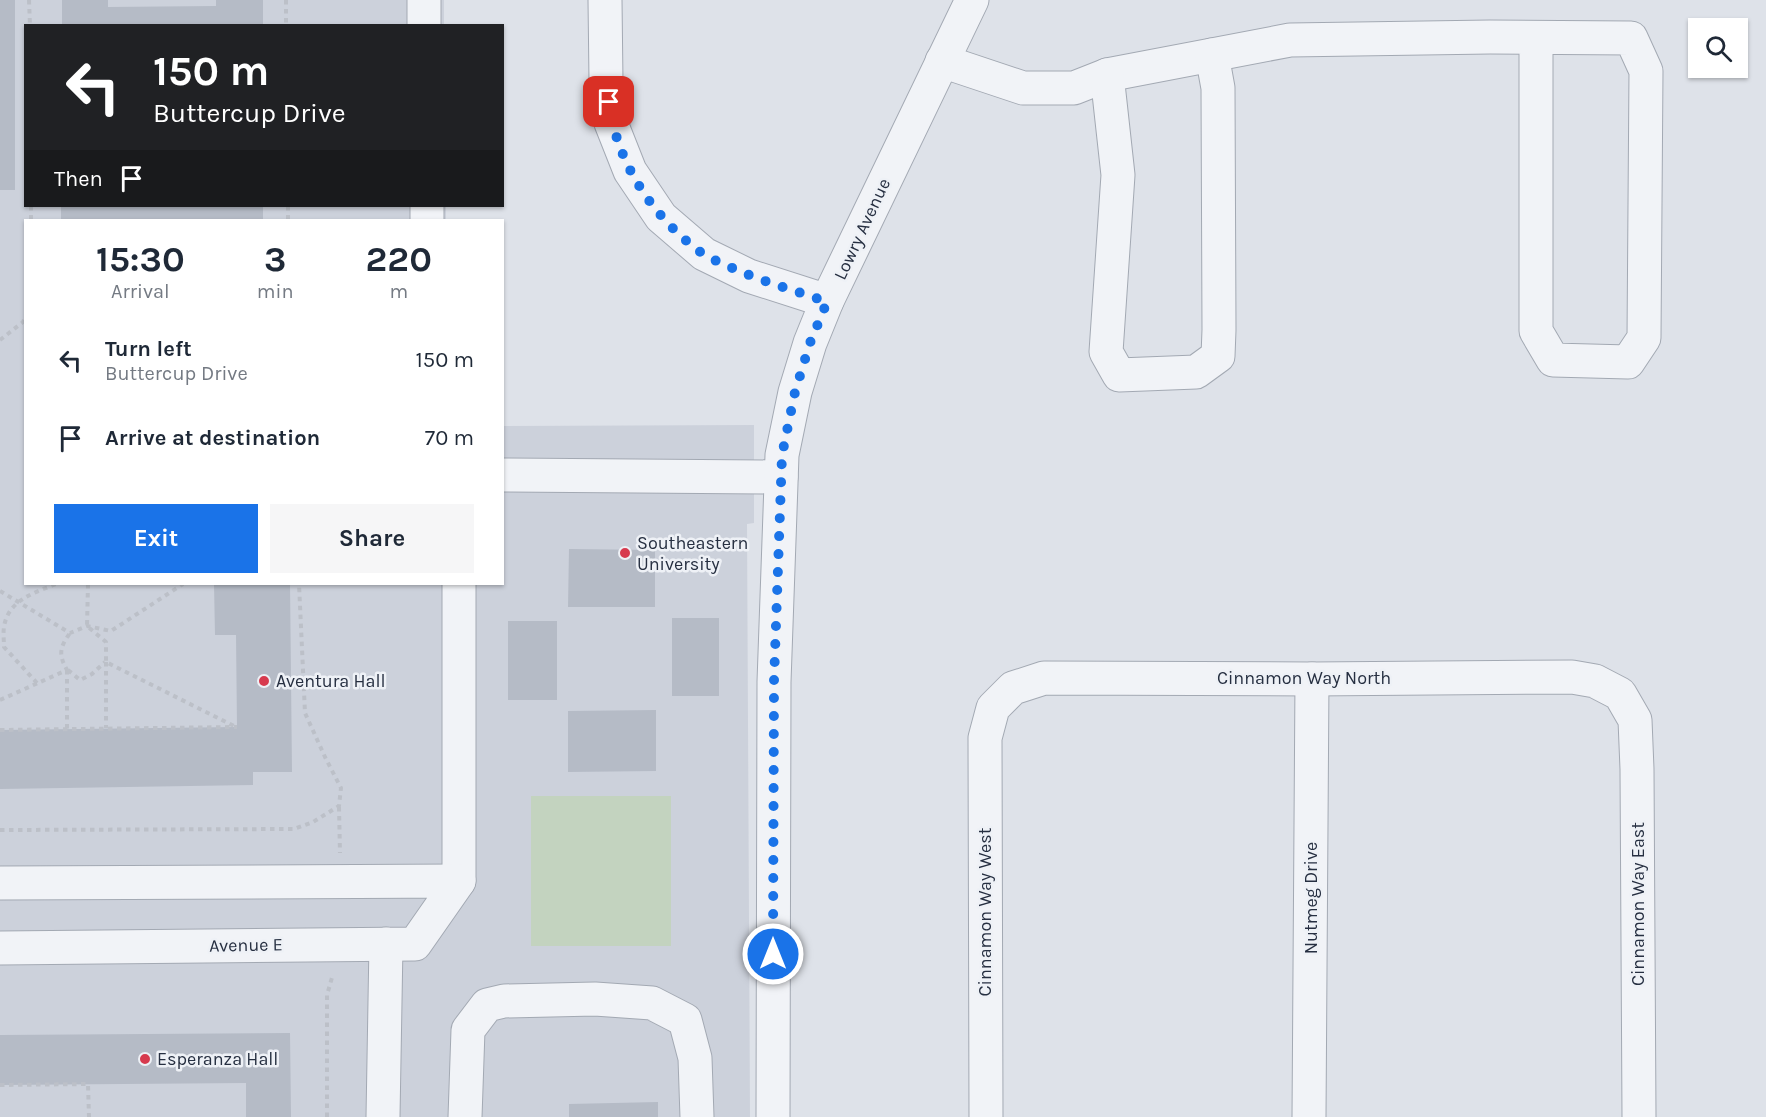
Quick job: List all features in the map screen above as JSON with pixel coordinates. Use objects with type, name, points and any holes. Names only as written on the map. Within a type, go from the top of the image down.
[{"type":"street","points":[[424,0],[424,24]]},
{"type":"street","points":[[605,0],[606,81],[611,123],[630,171],[661,217],[704,254],[749,276],[827,302]]},
{"type":"street","name":"Lowry Avenue","points":[[773,1117],[774,681],[782,455],[795,392],[810,343],[827,302],[972,0]]},
{"type":"street","points":[[942,61],[1023,88],[1074,88],[1107,75],[1290,39],[1536,38],[1631,38],[1646,71],[1644,338],[1628,362],[1553,360],[1536,331],[1536,38]]},
{"type":"street","points":[[1107,75],[1118,175],[1106,352],[1119,375],[1196,372],[1218,356],[1218,88],[1212,55]]},
{"type":"street","points":[[504,475],[781,477]]},
{"type":"street","points":[[0,883],[459,881],[459,585]]},
{"type":"street","name":"Cinnamon Way North","points":[[993,708],[1013,688],[1044,678],[1572,677],[1595,681],[1620,694]]},
{"type":"street","name":"Nutmeg Drive","points":[[1310,1117],[1312,679]]},
{"type":"street","name":"Cinnamon Way East","points":[[1620,694],[1635,720],[1639,1117]]},
{"type":"street","name":"Cinnamon Way West","points":[[986,1117],[985,738],[993,708]]},
{"type":"street","name":"Avenue E","points":[[0,948],[415,944],[459,881]]},
{"type":"street","points":[[383,1117],[386,944]]},
{"type":"street","points":[[465,1117],[468,1030],[487,1005],[504,1001],[595,999],[652,1003],[685,1020],[695,1058],[697,1117]]},
{"type":"path","points":[[29,0],[30,24]]},
{"type":"path","points":[[286,0],[286,24]]},
{"type":"path","points":[[0,340],[24,323]]},
{"type":"path","points":[[36,683],[4,647],[4,627],[8,613],[18,601],[54,585]]},
{"type":"path","points":[[87,626],[88,585]]},
{"type":"path","points":[[106,662],[92,674],[80,680],[67,670],[60,658],[62,644],[70,633],[87,626],[111,631],[181,585]]},
{"type":"path","points":[[0,830],[294,829],[313,822],[339,806],[341,788],[324,758],[305,713],[299,585]]},
{"type":"path","points":[[0,591],[70,633]]},
{"type":"path","points":[[87,626],[106,642],[106,729]]},
{"type":"path","points":[[0,730],[237,727],[106,662]]},
{"type":"path","points":[[0,700],[67,670]]},
{"type":"path","points":[[67,670],[67,729]]},
{"type":"path","points":[[0,1085],[88,1084],[89,1117]]},
{"type":"shaded area","name":"Southeastern University","points":[[0,0],[444,0],[444,24],[24,24],[24,207],[446,207],[446,219],[24,219],[24,585],[504,585],[504,426],[754,425],[754,523],[747,524],[750,1117],[0,1117]]},
{"type":"green space","points":[[531,796],[671,796],[671,946],[531,946]]},
{"type":"building","points":[[0,0],[15,0],[15,190],[0,190]]},
{"type":"building","points":[[62,0],[108,0],[108,7],[216,6],[216,0],[263,0],[263,24],[62,24]]},
{"type":"building","points":[[61,207],[263,207],[263,219],[61,219]]},
{"type":"building","points":[[569,549],[655,550],[655,607],[568,607]]},
{"type":"building","name":"Aventura Hall","points":[[214,585],[290,585],[292,772],[253,772],[253,785],[0,789],[0,730],[237,727],[236,635],[215,635]]},
{"type":"building","points":[[672,618],[719,618],[719,696],[672,696]]},
{"type":"building","points":[[508,621],[557,621],[557,700],[508,700]]},
{"type":"building","points":[[656,710],[656,771],[568,772],[568,711]]},
{"type":"building","name":"Esperanza Hall","points":[[290,1033],[291,1117],[246,1117],[246,1083],[0,1085],[0,1035]]},
{"type":"building","points":[[658,1102],[658,1117],[569,1117],[569,1104]]},
{"type":"place","name":"Southeastern University","points":[[625,553]]},
{"type":"place","name":"Aventura Hall","points":[[264,681]]},
{"type":"place","name":"Esperanza Hall","points":[[145,1059]]},
{"type":"route","points":[[609,102],[611,123],[630,171],[661,217],[704,254],[749,276],[827,302],[810,343],[795,392],[782,455],[774,681],[773,954]]}]
